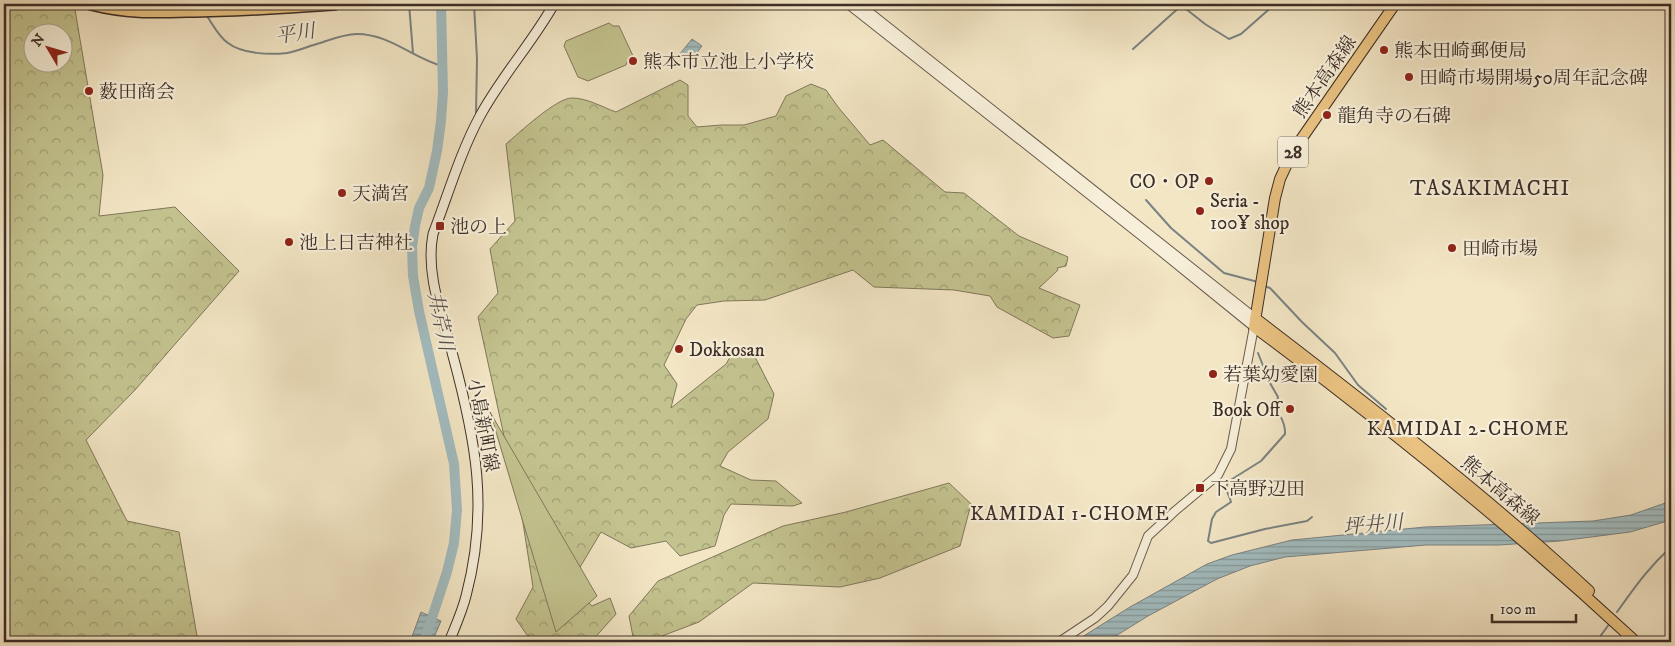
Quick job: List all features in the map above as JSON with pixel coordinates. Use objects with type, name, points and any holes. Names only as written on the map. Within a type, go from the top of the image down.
[{"type":"highway","points":[[91,4],[105,8],[157,13],[334,4]]},
{"type":"main road","name":"小島新町線","points":[[450,642],[466,599],[476,548],[479,485],[468,416],[432,275],[431,243],[464,153],[480,116],[500,83],[539,29],[554,4]]},
{"type":"main road","name":"熊本高森線","points":[[1255,322],[1275,198],[1286,165],[1293,151],[1395,4]]},
{"type":"main road","name":"熊本高森線","points":[[1255,322],[1490,512],[1636,642]]},
{"type":"main road","name":"熊本高森線","points":[[1255,322],[1501,512],[1548,552],[1646,642]]},
{"type":"street","points":[[848,4],[1092,192]]},
{"type":"street","points":[[859,4],[1255,322],[1231,449],[1218,475],[1210,484],[1175,511],[1148,536],[1133,575],[1108,606],[1095,618],[1058,642]]},
{"type":"green space","points":[[4,4],[74,4],[103,175],[99,216],[175,207],[239,271],[135,390],[86,440],[127,521],[179,532],[198,642],[4,642]]},
{"type":"green space","points":[[609,23],[613,26],[619,26],[634,58],[628,60],[626,65],[588,81],[578,77],[564,46],[566,41]]},
{"type":"green space","points":[[680,80],[688,85],[688,116],[697,127],[744,125],[776,116],[786,96],[811,84],[826,90],[870,145],[883,140],[945,192],[964,193],[1019,236],[1068,257],[1066,266],[1057,268],[1058,270],[1039,288],[1080,305],[1069,336],[1053,338],[997,307],[990,296],[954,290],[874,287],[853,270],[765,300],[724,301],[697,305],[686,319],[664,365],[677,384],[671,408],[726,364],[736,347],[755,357],[774,394],[768,419],[728,452],[720,466],[751,480],[776,481],[802,503],[793,506],[731,504],[724,515],[715,546],[680,556],[666,541],[631,548],[601,532],[570,584],[592,606],[610,598],[616,614],[591,642],[543,642],[527,635],[516,619],[533,587],[523,523],[478,317],[498,293],[490,249],[515,221],[506,144],[538,117],[565,100],[572,98],[583,99],[616,112]]},
{"type":"green space","points":[[490,412],[597,596],[556,632]]},
{"type":"green space","points":[[949,483],[971,504],[960,546],[880,578],[840,587],[753,583],[699,622],[646,642],[634,642],[629,616],[658,581],[783,526],[846,512]]},
{"type":"water","points":[[692,39],[702,46],[689,63],[679,55]]},
{"type":"water","points":[[1671,501],[1671,520],[1630,532],[1560,541],[1499,545],[1426,545],[1285,557],[1250,566],[1217,579],[1148,616],[1106,642],[1074,642],[1130,607],[1207,564],[1232,555],[1292,540],[1425,527],[1593,521],[1631,515]]},
{"type":"water","points":[[421,612],[441,621],[432,642],[410,642]]},
{"type":"waterway","points":[[409,4],[413,53]]},
{"type":"waterway","name":"井芹川","points":[[424,642],[447,572],[454,543],[457,510],[454,464],[419,311],[413,276],[412,247],[419,208],[429,188],[441,121],[443,92],[441,4]]},
{"type":"waterway","points":[[474,4],[477,59],[476,114]]},
{"type":"waterway","points":[[1133,49],[1183,4]]},
{"type":"waterway","points":[[1181,5],[1205,24],[1229,39],[1241,34],[1275,4]]},
{"type":"waterway","name":"平川","points":[[207,16],[216,31],[225,40],[234,47],[248,52],[265,54],[287,53],[338,37],[357,34],[380,38],[442,66]]},
{"type":"waterway","points":[[1146,200],[1171,228],[1224,273],[1258,282]]},
{"type":"waterway","points":[[1264,286],[1270,288],[1335,353],[1358,385],[1386,409]]},
{"type":"waterway","points":[[1258,353],[1278,397],[1277,408],[1284,423],[1285,434],[1261,461],[1229,481],[1226,489],[1231,502],[1216,512],[1212,519],[1208,541],[1211,543],[1265,529],[1307,521],[1312,517]]},
{"type":"waterway","points":[[1617,612],[1649,570],[1671,547]]},
{"type":"waterway","points":[[1596,642],[1610,623]]},
{"type":"place","name":"熊本田崎郵便局","points":[[1384,50]]},
{"type":"place","name":"熊本市立池上小学校","points":[[633,61]]},
{"type":"place","name":"田崎市場開場50周年記念碑","points":[[1409,77]]},
{"type":"place","name":"薮田商会","points":[[89,91]]},
{"type":"place","name":"龍角寺の石碑","points":[[1327,115]]},
{"type":"place","name":"CO・OP","points":[[1209,181]]},
{"type":"place","name":"天満宮","points":[[342,193]]},
{"type":"place","name":"Seria - 100¥ shop","points":[[1200,211]]},
{"type":"place","name":"池の上","points":[[440,226]]},
{"type":"place","name":"池上日吉神社","points":[[289,242]]},
{"type":"place","name":"田崎市場","points":[[1452,248]]},
{"type":"place","name":"Dokkosan","points":[[679,349]]},
{"type":"place","name":"若葉幼愛園","points":[[1213,374]]},
{"type":"place","name":"Book Off","points":[[1290,409]]},
{"type":"place","name":"下高野辺田","points":[[1200,488]]},
{"type":"district","name":"TASAKIMACHI","points":[[1490,188]]},
{"type":"district","name":"KAMIDAI 2-CHOME","points":[[1468,428]]},
{"type":"district","name":"KAMIDAI 1-CHOME","points":[[1070,513]]},
{"type":"water label","name":"坪井川","points":[[1373,524]]}]
